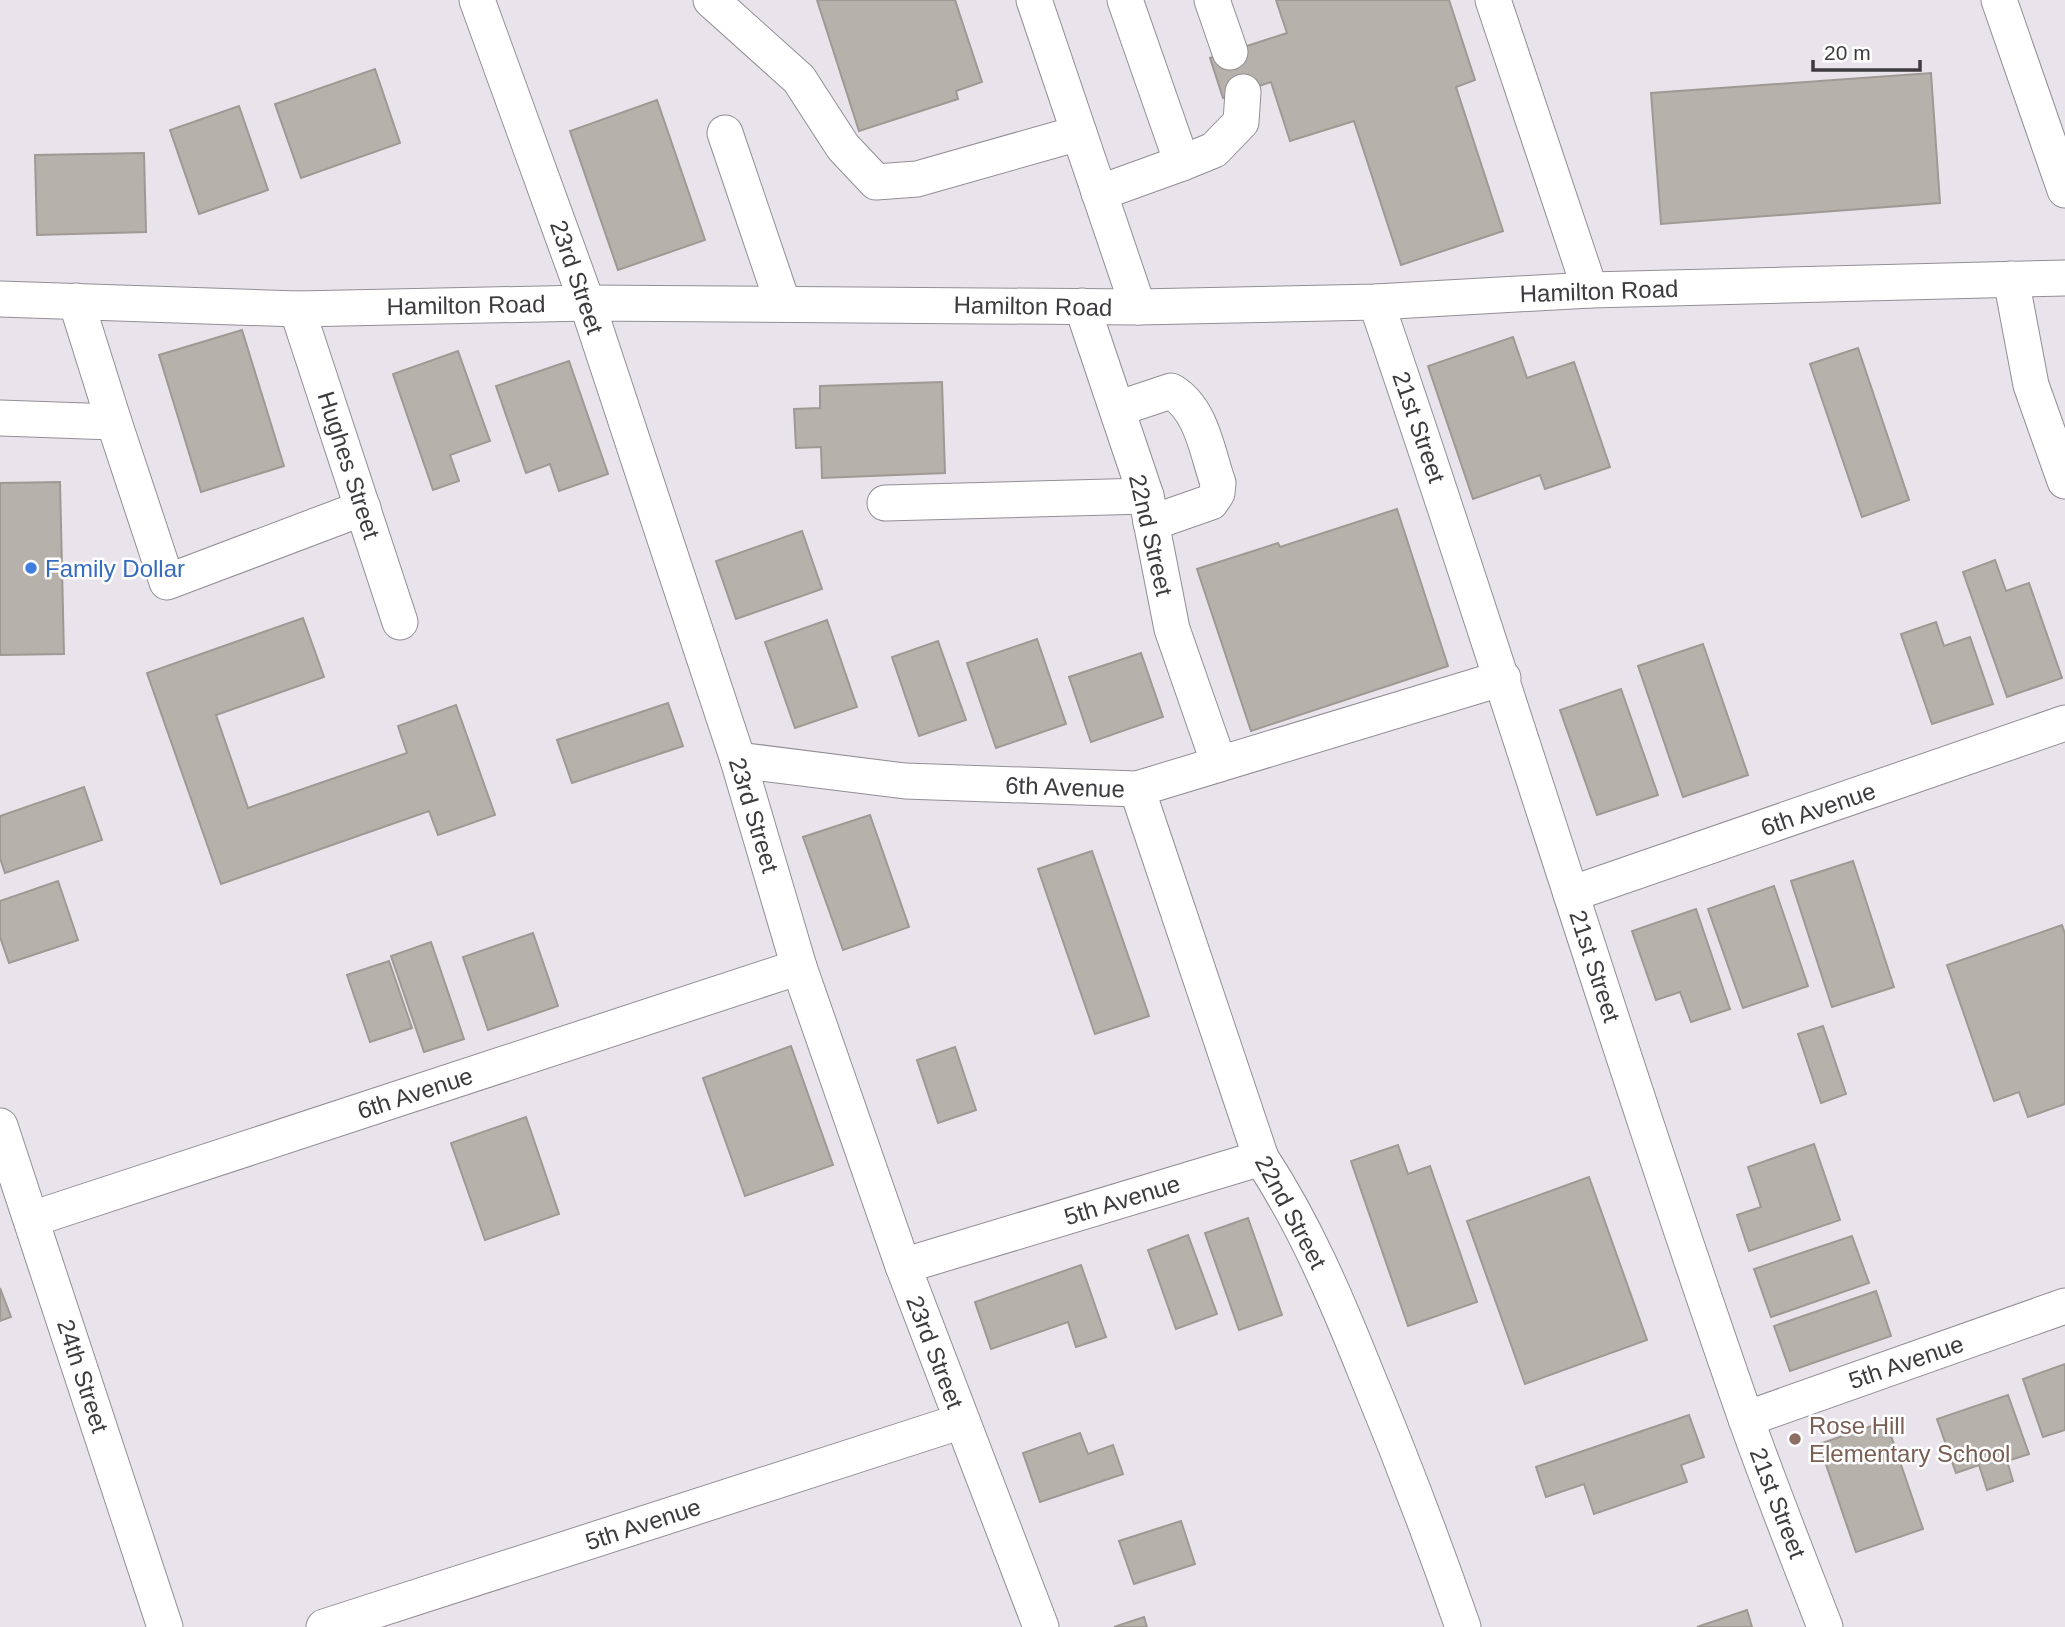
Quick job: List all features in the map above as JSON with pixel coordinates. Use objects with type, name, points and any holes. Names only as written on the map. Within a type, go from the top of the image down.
[{"type":"street","name":"23rd Street","points":[[477,0],[587,303],[738,760],[799,967],[903,1266],[1041,1627]]},
{"type":"street","points":[[711,0],[799,79],[843,147],[876,182],[917,179],[1079,133]]},
{"type":"street","points":[[1034,0],[1138,307]]},
{"type":"street","points":[[1125,0],[1182,163]]},
{"type":"street","points":[[1212,0],[1230,52]]},
{"type":"street","points":[[1493,0],[1590,290]]},
{"type":"street","points":[[1999,0],[2065,190]]},
{"type":"street","points":[[1100,193],[1214,150],[1241,122],[1242,92]]},
{"type":"street","points":[[725,133],[783,304]]},
{"type":"street","name":"Hamilton Road","points":[[0,299],[297,309],[587,303],[1138,307],[1376,302],[1590,290],[2065,278]]},
{"type":"street","points":[[2011,279],[2031,384],[2065,481]]},
{"type":"street","points":[[76,301],[167,582],[363,508]]},
{"type":"street","name":"21st Street","points":[[1376,302],[1503,678],[1571,894],[1746,1419],[1825,1627]]},
{"type":"street","name":"22nd Street","points":[[1082,306],[1149,509],[1172,629],[1219,764]]},
{"type":"street","name":"Hughes Street","points":[[297,309],[400,622]]},
{"type":"street","points":[[885,503],[1149,509],[1211,502],[1217,493],[1218,483],[1193,411],[1183,398],[1171,391],[1117,409]]},
{"type":"street","points":[[0,418],[114,422]]},
{"type":"street","name":"6th Avenue","points":[[738,760],[905,781],[1137,789],[1503,678]]},
{"type":"street","name":"6th Avenue","points":[[1571,894],[2065,723]]},
{"type":"street","name":"22nd Street","points":[[1137,789],[1261,1158],[1286,1196],[1310,1243],[1347,1327],[1415,1491],[1463,1627]]},
{"type":"street","name":"6th Avenue","points":[[32,1219],[799,967]]},
{"type":"street","name":"24th Street","points":[[0,1126],[165,1627]]},
{"type":"street","name":"5th Avenue","points":[[903,1266],[1261,1158]]},
{"type":"street","name":"5th Avenue","points":[[1746,1419],[2065,1307]]},
{"type":"street","name":"5th Avenue","points":[[324,1627],[962,1421]]},
{"type":"building","points":[[817,0],[955,0],[982,82],[956,91],[958,99],[859,131]]},
{"type":"building","points":[[1276,0],[1449,0],[1475,80],[1456,87],[1503,231],[1401,265],[1354,121],[1290,141],[1271,82],[1223,98],[1210,58],[1287,33]]},
{"type":"building","points":[[375,69],[400,143],[301,178],[275,104]]},
{"type":"building","points":[[1931,73],[1940,203],[1661,224],[1651,93]]},
{"type":"building","points":[[657,100],[705,240],[618,270],[570,131]]},
{"type":"building","points":[[239,106],[268,190],[199,214],[170,130]]},
{"type":"building","points":[[144,153],[146,232],[37,235],[35,155]]},
{"type":"building","points":[[242,330],[284,466],[201,492],[159,355]]},
{"type":"building","points":[[1513,337],[1527,378],[1574,362],[1610,467],[1545,489],[1540,475],[1473,499],[1428,366]]},
{"type":"building","points":[[1858,348],[1909,500],[1862,517],[1810,364]]},
{"type":"building","points":[[458,351],[490,441],[450,455],[459,481],[433,490],[393,374]]},
{"type":"building","points":[[569,361],[608,474],[559,491],[550,464],[526,473],[496,386]]},
{"type":"building","points":[[942,382],[945,473],[822,478],[821,447],[796,448],[794,409],[820,408],[820,386]]},
{"type":"building","name":"Family Dollar","points":[[60,482],[64,654],[0,655],[0,483]]},
{"type":"building","points":[[1397,509],[1448,666],[1251,731],[1197,569],[1278,543],[1280,547]]},
{"type":"building","points":[[802,531],[822,589],[736,619],[716,561]]},
{"type":"building","points":[[1995,560],[2006,591],[2029,583],[2062,678],[2007,697],[1963,572]]},
{"type":"building","points":[[303,618],[324,677],[216,715],[248,808],[407,753],[398,726],[456,705],[495,815],[438,835],[429,811],[221,884],[147,673]]},
{"type":"building","points":[[827,620],[857,707],[795,728],[765,642]]},
{"type":"building","points":[[1936,622],[1944,646],[1970,637],[1993,704],[1932,724],[1901,634]]},
{"type":"building","points":[[1037,639],[1066,724],[996,748],[967,663]]},
{"type":"building","points":[[938,641],[966,720],[919,736],[892,657]]},
{"type":"building","points":[[1703,644],[1748,775],[1683,797],[1638,666]]},
{"type":"building","points":[[1141,653],[1163,717],[1091,742],[1069,677]]},
{"type":"building","points":[[1621,689],[1658,795],[1597,815],[1560,710]]},
{"type":"building","points":[[668,703],[683,746],[572,783],[557,740]]},
{"type":"building","points":[[84,787],[102,840],[5,873],[0,858],[0,816]]},
{"type":"building","points":[[870,815],[909,927],[843,950],[803,837]]},
{"type":"building","points":[[1092,851],[1149,1016],[1095,1034],[1038,869]]},
{"type":"building","points":[[1853,861],[1894,987],[1832,1007],[1791,881]]},
{"type":"building","points":[[58,881],[78,940],[9,963],[0,937],[0,901]]},
{"type":"building","points":[[1774,886],[1808,986],[1743,1008],[1708,909]]},
{"type":"building","points":[[1696,909],[1730,1009],[1691,1022],[1680,992],[1656,1000],[1632,931]]},
{"type":"building","points":[[2062,925],[2065,934],[2065,1104],[2028,1117],[2019,1092],[1994,1101],[1947,965]]},
{"type":"building","points":[[533,933],[558,1006],[488,1030],[463,957]]},
{"type":"building","points":[[431,942],[464,1039],[424,1052],[391,956]]},
{"type":"building","points":[[389,961],[412,1028],[370,1042],[347,975]]},
{"type":"building","points":[[1823,1026],[1846,1094],[1821,1103],[1798,1034]]},
{"type":"building","points":[[791,1046],[833,1165],[745,1196],[703,1078]]},
{"type":"building","points":[[955,1047],[976,1110],[938,1123],[917,1060]]},
{"type":"building","points":[[526,1117],[559,1214],[485,1240],[451,1143]]},
{"type":"building","points":[[1814,1144],[1840,1220],[1749,1251],[1737,1215],[1761,1207],[1748,1167]]},
{"type":"building","points":[[1398,1145],[1408,1174],[1430,1166],[1477,1302],[1408,1326],[1351,1161]]},
{"type":"building","points":[[1589,1177],[1647,1340],[1525,1384],[1467,1221]]},
{"type":"building","points":[[1248,1218],[1282,1315],[1239,1330],[1205,1233]]},
{"type":"building","points":[[1188,1235],[1217,1314],[1176,1329],[1148,1250]]},
{"type":"building","points":[[1852,1236],[1869,1283],[1771,1317],[1754,1269]]},
{"type":"building","points":[[1081,1265],[1106,1337],[1076,1347],[1068,1322],[991,1349],[975,1302]]},
{"type":"building","points":[[0,1288],[11,1317],[0,1321]]},
{"type":"building","points":[[1876,1291],[1891,1336],[1790,1371],[1774,1326]]},
{"type":"building","points":[[2065,1364],[2065,1430],[2043,1437],[2023,1379]]},
{"type":"building","points":[[2008,1395],[2029,1454],[2007,1461],[2013,1481],[1987,1490],[1979,1465],[1956,1473],[1937,1419]]},
{"type":"building","points":[[1689,1415],[1704,1457],[1681,1465],[1687,1482],[1594,1514],[1584,1484],[1546,1497],[1536,1467]]},
{"type":"building","points":[[1886,1421],[1923,1529],[1856,1552],[1819,1444]]},
{"type":"building","points":[[1080,1433],[1088,1454],[1113,1445],[1123,1474],[1040,1502],[1023,1453]]},
{"type":"building","points":[[1181,1521],[1195,1564],[1134,1584],[1119,1541]]},
{"type":"building","points":[[1747,1610],[1752,1627],[1697,1627]]},
{"type":"building","points":[[1144,1617],[1147,1627],[1114,1627]]},
{"type":"place","name":"Family Dollar","points":[[31,568]]},
{"type":"place","name":"Rose Hill Elementary School","points":[[1795,1439]]}]
